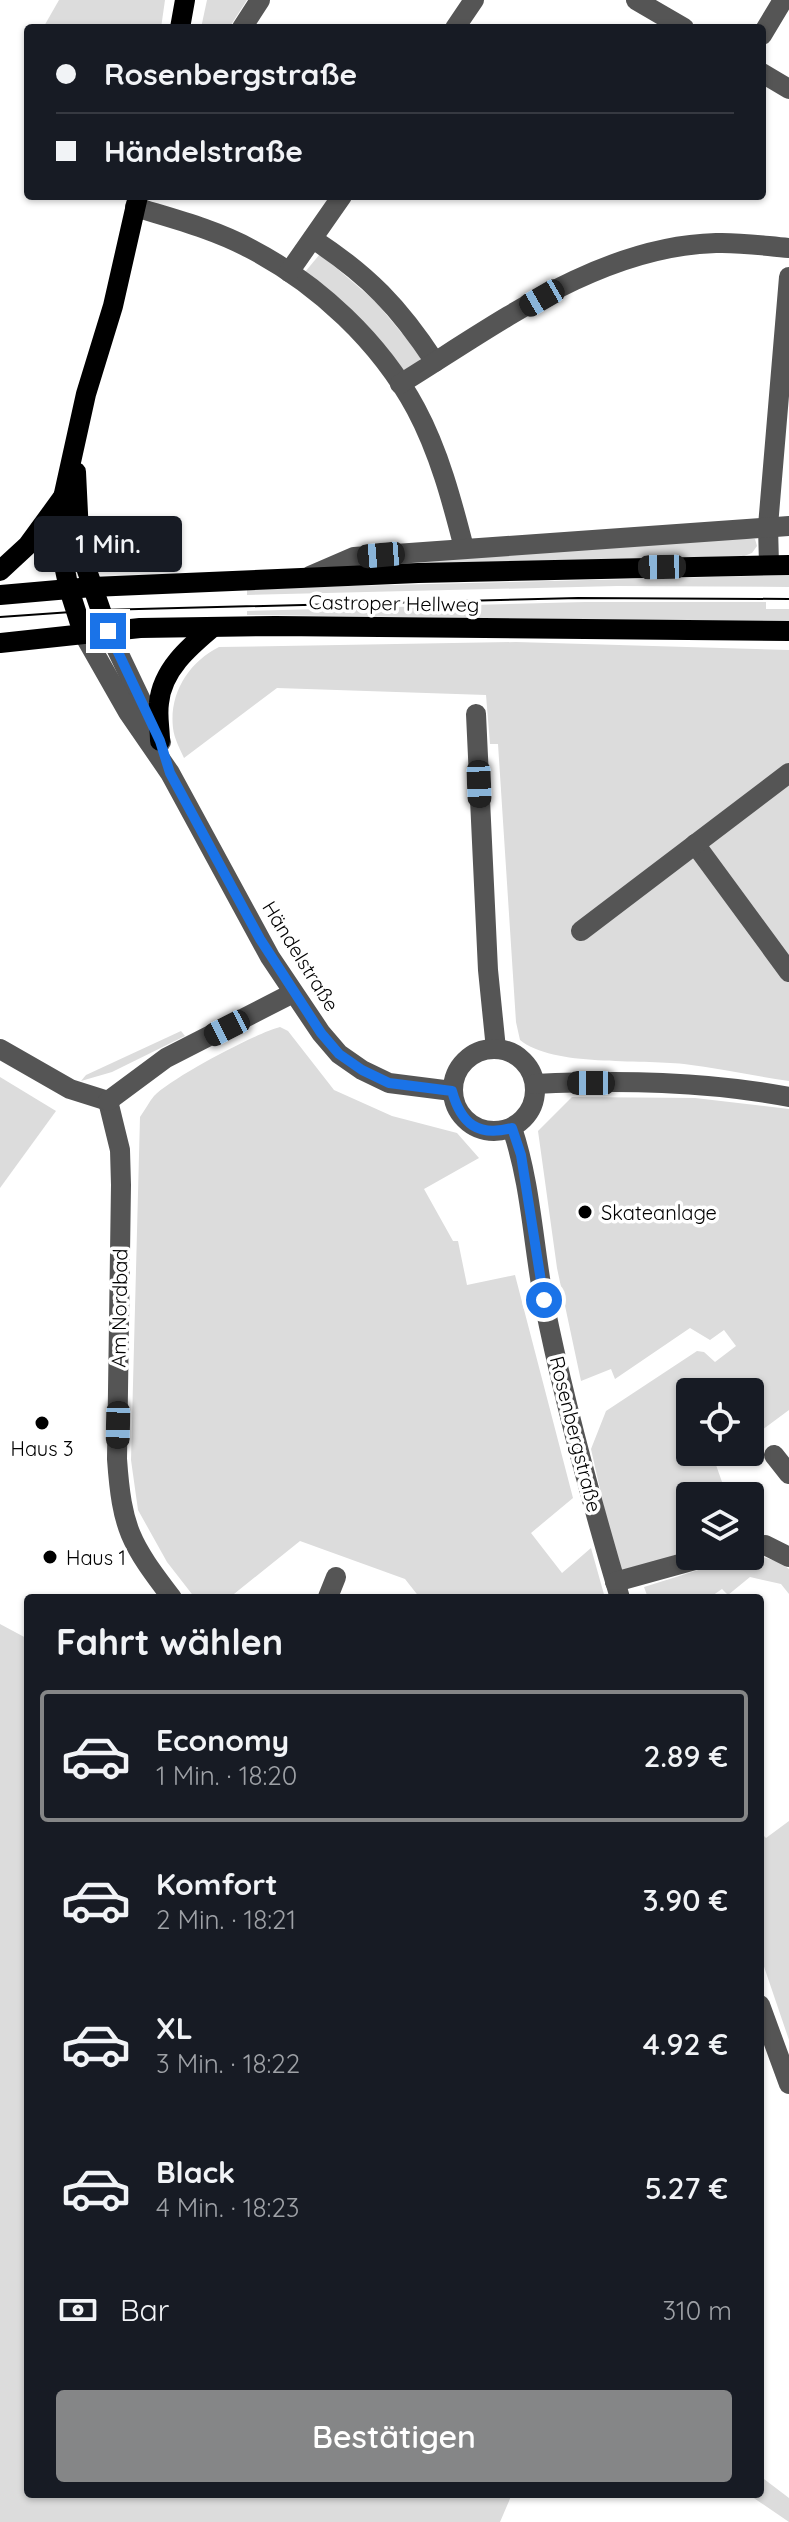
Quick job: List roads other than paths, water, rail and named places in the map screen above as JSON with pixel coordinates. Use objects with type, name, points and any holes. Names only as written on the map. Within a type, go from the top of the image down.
[{"type":"main road","points":[[181,24],[185,0]]},
{"type":"main road","points":[[83,633],[69,589],[60,536],[63,497],[86,394],[113,306],[137,201]]},
{"type":"main road","points":[[75,452],[79,534],[92,587],[108,631]]},
{"type":"main road","points":[[0,571],[28,545],[63,497]]},
{"type":"main road","name":"Castroper Hellweg","points":[[0,595],[92,587],[308,578],[779,565]]},
{"type":"main road","name":"Castroper Hellweg","points":[[0,643],[108,631],[213,627],[789,631]]},
{"type":"main road","name":"Händelstraße","points":[[160,741],[159,702],[165,683],[174,664],[213,627]]},
{"type":"street","points":[[245,24],[260,0]]},
{"type":"street","points":[[458,24],[474,0]]},
{"type":"street","points":[[636,0],[677,24]]},
{"type":"street","points":[[766,28],[783,0]]},
{"type":"street","points":[[766,75],[789,89]]},
{"type":"street","points":[[289,272],[339,200]]},
{"type":"street","points":[[137,201],[251,249],[289,272],[355,327],[417,411],[450,496],[464,548]]},
{"type":"street","points":[[313,239],[352,265],[387,297],[435,362]]},
{"type":"street","points":[[400,384],[567,283],[616,261],[714,243],[789,248]]},
{"type":"street","points":[[779,565],[768,526],[789,277]]},
{"type":"street","name":"Castroper Hellweg","points":[[308,578],[354,557],[789,526]]},
{"type":"street","name":"Händelstraße","points":[[108,631],[160,741],[170,773]]},
{"type":"street","name":"Händelstraße","points":[[83,633],[123,704],[170,773],[249,920],[321,1033],[339,1054],[389,1083],[452,1091]]},
{"type":"street","points":[[476,714],[488,970],[496,1049]]},
{"type":"street","points":[[581,931],[789,773]]},
{"type":"street","points":[[695,844],[789,972]]},
{"type":"street","points":[[0,1049],[70,1089],[108,1101],[166,1058],[293,993]]},
{"type":"street","points":[[496,1049],[510,1052],[522,1060],[535,1084],[530,1110],[523,1120],[512,1128],[498,1132],[483,1131],[470,1124],[457,1110],[452,1091],[455,1075],[465,1061],[479,1051],[496,1049]]},
{"type":"street","points":[[535,1084],[654,1082],[752,1090],[789,1097]]},
{"type":"street","name":"Am Nordbad","points":[[108,1101],[120,1150],[117,1459],[120,1504],[126,1529],[134,1545],[169,1594]]},
{"type":"street","name":"Rosenbergstraße","points":[[512,1128],[521,1155],[544,1300],[576,1446],[618,1590]]},
{"type":"street","points":[[774,1455],[789,1474]]},
{"type":"street","points":[[764,1545],[789,1557]]},
{"type":"street","points":[[618,1590],[676,1568]]},
{"type":"street","points":[[764,2029],[770,2064],[789,2084]]},
{"type":"tram line","points":[[0,617],[100,610],[578,598],[789,599]]},
{"type":"place","name":"Skateanlage","points":[[585,1212]]},
{"type":"place","name":"Haus 3","points":[[42,1423]]},
{"type":"place","name":"Haus 1","points":[[50,1557]]}]
